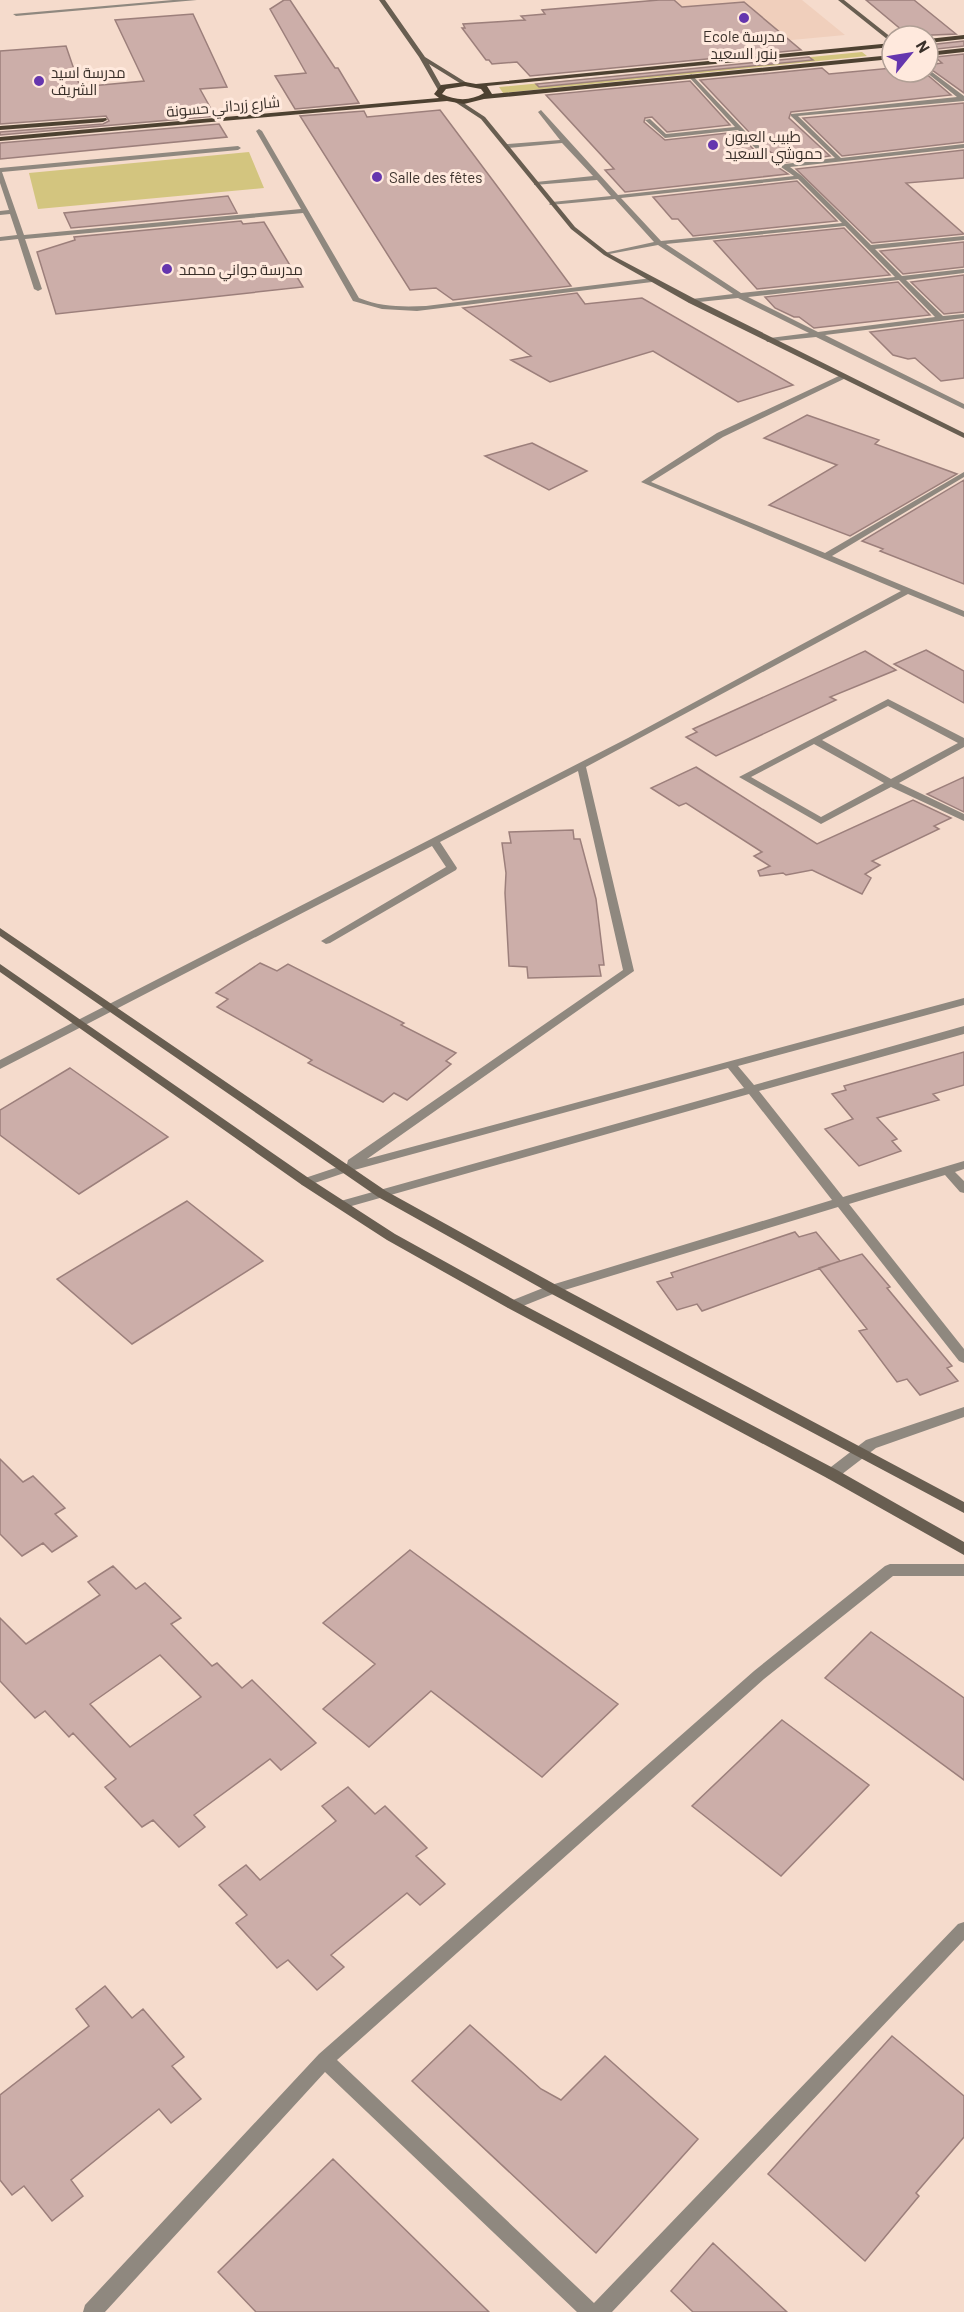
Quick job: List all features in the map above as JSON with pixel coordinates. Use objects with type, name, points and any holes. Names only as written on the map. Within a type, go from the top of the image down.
[{"type":"main road","points":[[382,0],[422,57],[440,96],[453,100],[483,118],[573,228],[606,254],[692,301],[964,436]]},
{"type":"main road","points":[[841,0],[880,33]]},
{"type":"main road","points":[[940,40],[964,37]]},
{"type":"main road","points":[[479,85],[880,44]]},
{"type":"main road","points":[[940,53],[964,50]]},
{"type":"main road","points":[[422,57],[465,84]]},
{"type":"main road","points":[[482,98],[880,58]]},
{"type":"main road","name":"شارع زرداني حسونة","points":[[296,103],[439,90],[450,85],[479,85]]},
{"type":"main road","points":[[479,85],[489,91],[482,98],[483,118]]},
{"type":"main road","name":"شارع زرداني حسونة","points":[[0,139],[482,98]]},
{"type":"main road","points":[[0,128],[106,119]]},
{"type":"main road","points":[[0,931],[382,1194],[553,1289],[964,1508]]},
{"type":"main road","points":[[0,967],[306,1182],[391,1237],[513,1305],[832,1474],[964,1549]]},
{"type":"street","points":[[16,14],[194,0]]},
{"type":"street","points":[[691,76],[761,151],[800,177],[941,319]]},
{"type":"street","points":[[940,80],[964,98]]},
{"type":"street","points":[[840,160],[793,115],[964,98]]},
{"type":"street","points":[[541,112],[597,178],[659,243],[740,296],[964,407]]},
{"type":"street","points":[[648,120],[665,136],[740,128]]},
{"type":"street","points":[[259,131],[356,299],[371,306],[391,309],[426,308],[652,280]]},
{"type":"street","points":[[507,146],[564,141]]},
{"type":"street","points":[[784,166],[964,146]]},
{"type":"street","points":[[38,289],[0,171],[238,148]]},
{"type":"street","points":[[552,204],[800,177]]},
{"type":"street","points":[[536,184],[597,178]]},
{"type":"street","points":[[0,240],[305,211]]},
{"type":"street","points":[[0,213],[13,212]]},
{"type":"street","points":[[606,254],[659,243],[848,224]]},
{"type":"street","points":[[871,247],[964,238]]},
{"type":"street","points":[[692,301],[900,280],[964,271]]},
{"type":"street","points":[[770,340],[964,316]]},
{"type":"street","points":[[844,377],[720,435],[645,482],[964,614]]},
{"type":"street","points":[[827,556],[964,474]]},
{"type":"street","points":[[0,1065],[581,765],[907,591]]},
{"type":"street","points":[[888,702],[964,743],[821,821],[744,777],[888,702]]},
{"type":"street","points":[[814,740],[892,783],[964,818]]},
{"type":"street","points":[[343,1169],[628,971],[581,765]]},
{"type":"street","points":[[326,941],[452,868],[434,841]]},
{"type":"street","points":[[306,1182],[343,1169],[964,1001]]},
{"type":"street","points":[[341,1205],[964,1030]]},
{"type":"street","points":[[731,1064],[964,1358]]},
{"type":"street","points":[[513,1305],[553,1289],[964,1166]]},
{"type":"street","points":[[948,1171],[964,1189]]},
{"type":"street","points":[[832,1474],[859,1451],[888,1437],[964,1412]]},
{"type":"street","points":[[92,2312],[325,2060],[759,1675],[890,1570],[964,1570]]},
{"type":"street","points":[[600,2312],[964,1929]]},
{"type":"street","points":[[325,2060],[590,2312]]},
{"type":"shaded area","name":"Ecole مدرسة بنور السعيد","points":[[646,0],[802,0],[845,35],[697,49]]},
{"type":"shaded area","points":[[862,52],[867,56],[503,93],[499,87]]},
{"type":"shaded area","points":[[249,152],[264,188],[38,209],[29,173]]},
{"type":"building","points":[[284,0],[290,0],[335,68],[338,68],[359,103],[295,109],[275,76],[306,73],[270,9]]},
{"type":"building","points":[[674,0],[682,7],[744,2],[801,50],[530,76],[517,62],[492,64],[486,60],[462,28],[465,28],[463,24],[525,20],[521,16],[545,14],[542,10]]},
{"type":"building","points":[[866,0],[914,0],[956,34],[940,35],[940,24],[895,24]]},
{"type":"building","points":[[193,14],[227,87],[200,89],[215,116],[0,135],[0,132],[103,124],[109,121],[106,116],[0,124],[0,51],[66,46],[80,87],[144,81],[115,20]]},
{"type":"building","points":[[964,41],[964,46],[940,49],[940,44]]},
{"type":"building","points":[[964,54],[964,93],[940,76],[940,63],[942,63],[940,56]]},
{"type":"building","points":[[809,57],[813,60],[539,87],[536,84]]},
{"type":"building","points":[[822,68],[829,74],[880,69],[880,84],[938,84],[951,95],[791,112],[789,118],[830,156],[786,162],[764,148],[700,80]]},
{"type":"building","points":[[690,81],[730,125],[667,132],[652,117],[645,118],[644,122],[665,140],[737,132],[758,154],[788,174],[625,192],[605,170],[614,169],[546,95]]},
{"type":"building","points":[[964,103],[964,142],[842,156],[803,118]]},
{"type":"building","points":[[440,110],[571,286],[453,300],[436,288],[410,290],[300,116],[364,111],[367,117]]},
{"type":"building","points":[[219,124],[227,137],[0,159],[0,143]]},
{"type":"building","points":[[964,150],[964,178],[906,183],[964,234],[872,243],[796,169]]},
{"type":"building","points":[[797,181],[837,221],[693,236],[678,219],[672,219],[653,197]]},
{"type":"building","points":[[228,196],[237,213],[71,228],[64,213]]},
{"type":"building","name":"مدرسة جواني محمد","points":[[241,221],[243,224],[264,222],[303,287],[56,314],[37,252],[75,240],[74,237]]},
{"type":"building","points":[[844,228],[890,275],[757,289],[714,241]]},
{"type":"building","points":[[964,242],[964,267],[903,274],[880,251]]},
{"type":"building","points":[[964,275],[964,312],[944,314],[911,282]]},
{"type":"building","points":[[898,282],[930,315],[814,328],[799,317],[775,308],[765,297]]},
{"type":"building","points":[[577,293],[585,304],[642,298],[793,385],[738,402],[653,351],[550,382],[511,360],[531,356],[463,308]]},
{"type":"building","points":[[964,320],[964,378],[941,381],[915,358],[908,359],[893,355],[870,332]]},
{"type":"building","points":[[807,415],[879,440],[875,444],[957,474],[850,536],[769,505],[837,465],[764,438]]},
{"type":"building","points":[[532,443],[587,471],[549,490],[485,456]]},
{"type":"building","points":[[964,480],[964,584],[880,551],[883,549],[862,541]]},
{"type":"building","points":[[926,650],[964,671],[964,703],[894,664]]},
{"type":"building","points":[[865,651],[896,670],[830,697],[836,700],[716,756],[686,737],[697,732],[693,729]]},
{"type":"building","points":[[696,767],[817,844],[913,800],[951,818],[934,826],[939,829],[872,861],[880,865],[865,874],[871,878],[862,894],[812,870],[786,875],[783,873],[760,876],[758,871],[770,866],[754,856],[762,852],[686,803],[679,806],[651,788]]},
{"type":"building","points":[[964,777],[964,812],[927,794]]},
{"type":"building","points":[[573,830],[574,839],[580,839],[596,899],[604,965],[599,965],[601,976],[528,978],[527,967],[509,966],[506,873],[502,843],[511,843],[509,832]]},
{"type":"building","points":[[260,963],[277,971],[288,964],[404,1023],[401,1025],[456,1053],[446,1061],[451,1064],[407,1100],[394,1093],[383,1102],[308,1063],[312,1060],[217,1007],[228,999],[216,993]]},
{"type":"building","points":[[964,1052],[964,1085],[933,1094],[939,1100],[877,1118],[897,1139],[892,1141],[901,1151],[859,1166],[825,1129],[853,1119],[832,1094],[846,1090],[844,1086]]},
{"type":"building","points":[[70,1068],[168,1137],[79,1194],[0,1135],[0,1110]]},
{"type":"building","points":[[187,1201],[263,1261],[132,1344],[57,1279]]},
{"type":"building","points":[[795,1232],[799,1237],[816,1232],[840,1261],[702,1311],[697,1304],[677,1310],[657,1282],[673,1277],[671,1273]]},
{"type":"building","points":[[862,1254],[890,1287],[887,1288],[952,1366],[947,1368],[958,1381],[920,1395],[907,1379],[897,1382],[859,1331],[867,1329],[819,1268]]},
{"type":"building","points":[[0,1459],[23,1482],[33,1476],[65,1508],[55,1514],[77,1536],[52,1552],[43,1543],[22,1556],[0,1534]]},
{"type":"building","points":[[410,1550],[618,1704],[542,1777],[431,1691],[369,1747],[323,1709],[375,1664],[323,1623]]},
{"type":"building","points":[[113,1566],[136,1589],[145,1583],[181,1618],[171,1624],[212,1666],[217,1663],[242,1688],[252,1680],[316,1743],[281,1770],[270,1759],[194,1815],[205,1827],[179,1847],[153,1820],[142,1827],[105,1787],[116,1779],[73,1733],[69,1737],[45,1711],[35,1718],[0,1681],[0,1618],[26,1644],[100,1595],[88,1582]],"holes":[[[160,1655],[201,1697],[130,1747],[90,1704]]]},
{"type":"building","points":[[871,1632],[964,1698],[964,1780],[825,1678]]},
{"type":"building","points":[[782,1720],[869,1785],[781,1876],[692,1806]]},
{"type":"building","points":[[348,1787],[375,1814],[385,1806],[427,1848],[416,1856],[445,1884],[420,1905],[407,1893],[331,1955],[344,1967],[317,1990],[288,1960],[277,1968],[236,1923],[247,1915],[219,1885],[246,1865],[260,1880],[336,1821],[322,1806]]},
{"type":"building","points":[[105,1986],[132,2018],[143,2009],[184,2057],[172,2066],[201,2099],[171,2123],[159,2109],[71,2180],[83,2196],[52,2221],[24,2186],[12,2195],[0,2180],[0,2095],[89,2026],[76,2009]]},
{"type":"building","points":[[470,2025],[541,2089],[561,2100],[605,2056],[698,2139],[596,2253],[412,2081]]},
{"type":"building","points":[[892,2036],[964,2096],[964,2137],[916,2193],[919,2196],[865,2261],[768,2174]]},
{"type":"building","points":[[333,2159],[489,2312],[256,2312],[218,2272]]},
{"type":"building","points":[[713,2243],[787,2312],[693,2312],[671,2291]]},
{"type":"place","name":"Ecole مدرسة بنور السعيد","points":[[744,18]]},
{"type":"place","name":"مدرسة اسيد الشريف","points":[[39,81]]},
{"type":"place","name":"طبيب العيون حموشي السعيد","points":[[713,145]]},
{"type":"place","name":"Salle des fêtes","points":[[377,177]]},
{"type":"place","name":"مدرسة جواني محمد","points":[[167,269]]}]
